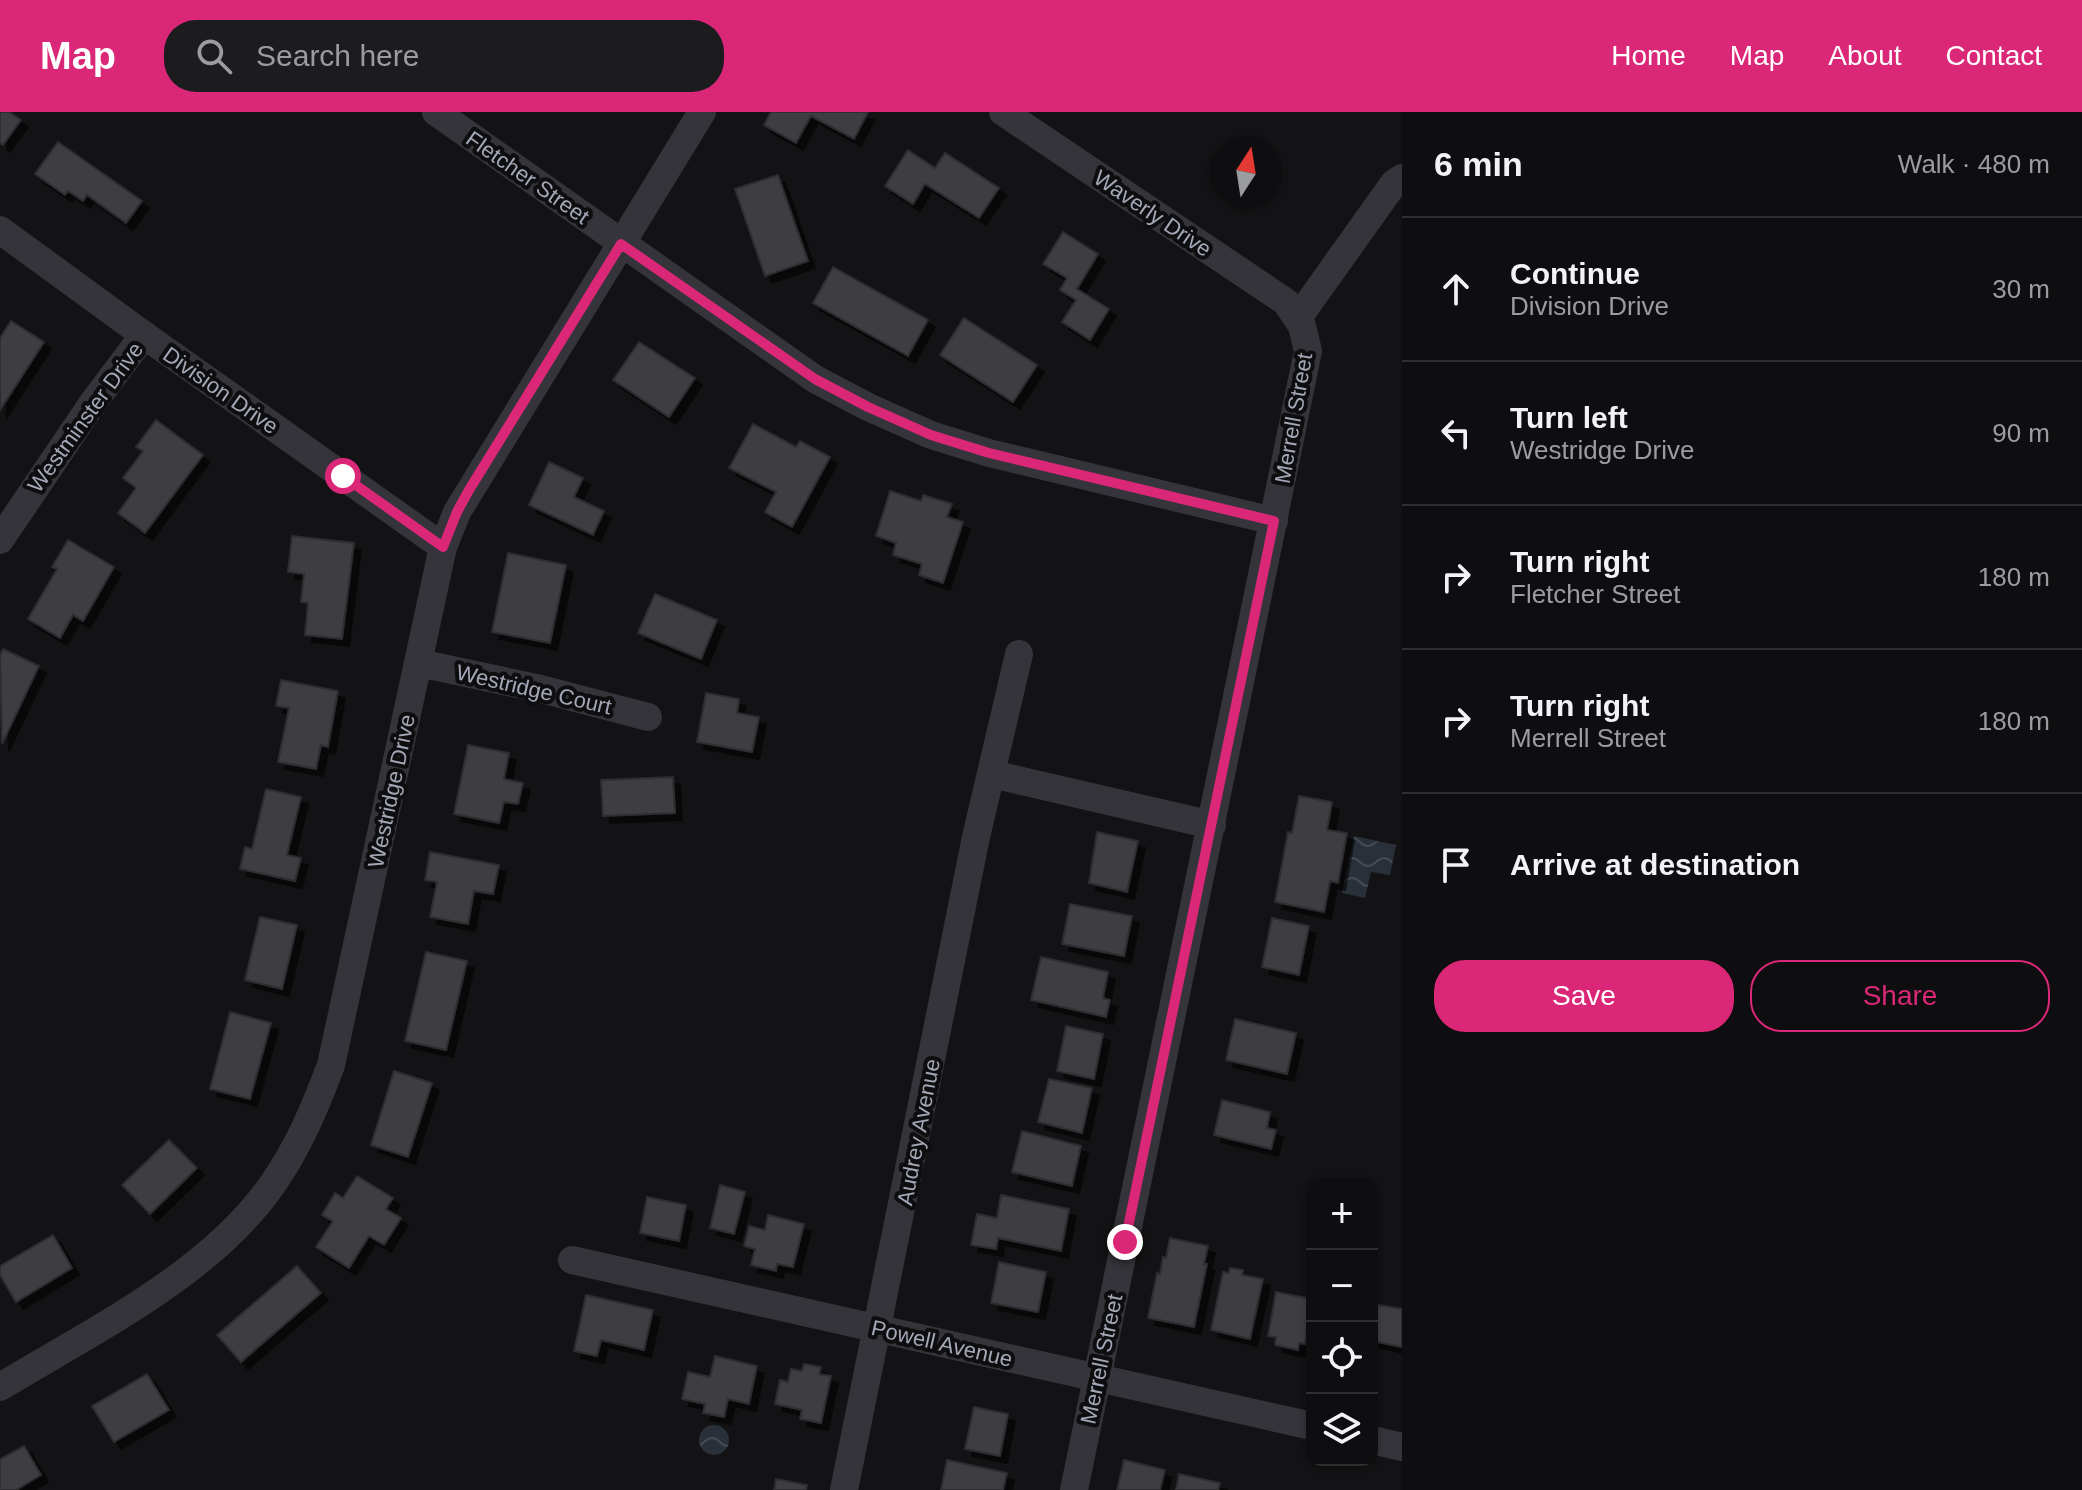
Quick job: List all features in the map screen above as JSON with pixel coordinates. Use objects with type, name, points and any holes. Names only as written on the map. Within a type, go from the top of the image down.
[{"type":"street","name":"Fletcher Street","points":[[436,112],[815,379],[868,407],[931,435],[989,453],[1274,521]]},
{"type":"street","name":"Westridge Drive","points":[[0,1387],[149,1296],[203,1257],[239,1225],[271,1187],[297,1146],[331,1065],[443,547],[469,490],[702,112]]},
{"type":"street","name":"Waverly Drive","points":[[1003,112],[1286,302],[1298,318]]},
{"type":"street","points":[[1298,318],[1394,183],[1402,178]]},
{"type":"street","name":"Division Drive","points":[[0,230],[443,547]]},
{"type":"street","name":"Merrell Street","points":[[1074,1490],[1308,351],[1298,318]]},
{"type":"street","name":"Westminster Drive","points":[[0,540],[92,404],[144,335]]},
{"type":"street","name":"Audrey Avenue","points":[[844,1490],[973,852],[1019,654]]},
{"type":"street","name":"Westridge Court","points":[[419,663],[541,689],[648,717]]},
{"type":"street","points":[[992,774],[1212,825]]},
{"type":"street","name":"Powell Avenue","points":[[572,1260],[1306,1425]]},
{"type":"street","points":[[1378,1441],[1402,1447]]},
{"type":"water","points":[[1354,836],[1396,845],[1390,875],[1371,872],[1365,898],[1342,893]]},
{"type":"water","points":[[714,1425],[725,1429],[729,1440],[725,1451],[714,1455],[703,1451],[699,1440],[703,1429]]},
{"type":"building","points":[[0,112],[9,112],[21,120],[3,145],[0,143]]},
{"type":"building","points":[[771,112],[868,112],[854,139],[811,116],[796,143],[764,125]]},
{"type":"building","points":[[58,142],[142,201],[126,223],[87,195],[83,201],[68,191],[65,195],[35,174]]},
{"type":"building","points":[[908,150],[935,168],[945,153],[999,188],[979,218],[925,184],[913,204],[885,186]]},
{"type":"building","points":[[778,175],[808,261],[765,276],[735,189]]},
{"type":"building","points":[[1063,232],[1098,254],[1077,289],[1109,309],[1090,340],[1062,322],[1076,300],[1060,290],[1067,278],[1043,264]]},
{"type":"building","points":[[833,267],[928,320],[908,356],[813,303]]},
{"type":"building","points":[[964,318],[1037,365],[1013,402],[940,355]]},
{"type":"building","points":[[11,321],[44,342],[0,410],[0,338]]},
{"type":"building","points":[[639,342],[695,378],[669,417],[613,380]]},
{"type":"building","points":[[156,420],[203,455],[145,533],[118,513],[136,488],[123,478],[143,451],[136,447]]},
{"type":"building","points":[[753,424],[796,447],[800,441],[830,457],[792,527],[765,512],[776,492],[729,468]]},
{"type":"building","points":[[549,462],[583,478],[574,497],[604,511],[593,535],[529,505]]},
{"type":"building","points":[[890,491],[921,501],[923,495],[952,504],[947,517],[963,522],[943,583],[919,575],[922,564],[893,555],[896,543],[876,536]]},
{"type":"building","points":[[292,536],[354,543],[342,639],[305,635],[308,603],[301,602],[304,574],[288,572]]},
{"type":"building","points":[[68,540],[114,567],[83,621],[73,615],[60,638],[28,619],[57,569],[52,567]]},
{"type":"building","points":[[508,553],[566,565],[550,643],[492,632]]},
{"type":"building","points":[[655,594],[717,620],[701,659],[638,633]]},
{"type":"building","points":[[3,649],[39,666],[2,744],[0,655]]},
{"type":"building","points":[[281,680],[338,691],[328,747],[321,745],[316,769],[278,762],[289,708],[276,706]]},
{"type":"building","points":[[706,693],[739,699],[737,713],[759,717],[752,752],[697,742]]},
{"type":"building","points":[[468,745],[509,753],[504,779],[523,783],[518,804],[504,802],[499,823],[454,814]]},
{"type":"building","points":[[673,777],[675,813],[603,816],[601,780]]},
{"type":"building","points":[[266,789],[301,797],[287,855],[301,858],[295,881],[240,869],[245,847],[252,849]]},
{"type":"building","points":[[1299,796],[1332,802],[1327,830],[1347,833],[1338,883],[1330,881],[1324,912],[1275,902],[1288,832],[1292,833]]},
{"type":"building","points":[[1097,832],[1138,841],[1127,892],[1089,883]]},
{"type":"building","points":[[430,852],[499,865],[493,894],[474,891],[468,924],[430,917],[437,882],[425,880]]},
{"type":"building","points":[[1070,904],[1132,916],[1124,956],[1062,944]]},
{"type":"building","points":[[260,917],[297,925],[282,989],[245,980]]},
{"type":"building","points":[[1272,918],[1309,926],[1299,975],[1262,967]]},
{"type":"building","points":[[426,952],[467,961],[446,1050],[405,1041]]},
{"type":"building","points":[[1041,957],[1108,972],[1103,998],[1110,1000],[1106,1017],[1031,1000]]},
{"type":"building","points":[[230,1012],[271,1023],[250,1099],[210,1089]]},
{"type":"building","points":[[1235,1019],[1296,1033],[1287,1074],[1226,1060]]},
{"type":"building","points":[[1066,1026],[1103,1034],[1094,1079],[1057,1071]]},
{"type":"building","points":[[394,1071],[432,1083],[408,1157],[371,1145]]},
{"type":"building","points":[[1049,1079],[1092,1088],[1082,1133],[1038,1122]]},
{"type":"building","points":[[1222,1100],[1270,1112],[1267,1128],[1276,1130],[1271,1149],[1214,1135]]},
{"type":"building","points":[[1022,1131],[1081,1146],[1072,1186],[1012,1172]]},
{"type":"building","points":[[169,1140],[197,1168],[150,1214],[122,1185]]},
{"type":"building","points":[[357,1176],[393,1198],[386,1209],[401,1218],[384,1245],[369,1236],[349,1268],[316,1247],[333,1221],[322,1215],[335,1193],[343,1198]]},
{"type":"building","points":[[720,1185],[745,1192],[734,1234],[710,1228]]},
{"type":"building","points":[[1001,1195],[1069,1209],[1061,1251],[998,1238],[996,1249],[971,1245],[977,1214],[997,1218]]},
{"type":"building","points":[[647,1197],[686,1205],[679,1241],[640,1233]]},
{"type":"building","points":[[768,1215],[804,1224],[793,1267],[777,1264],[776,1271],[751,1265],[755,1249],[744,1246],[749,1226],[765,1230]]},
{"type":"building","points":[[53,1235],[72,1268],[16,1302],[0,1275],[0,1266]]},
{"type":"building","points":[[1170,1238],[1208,1246],[1194,1327],[1148,1318],[1157,1273],[1160,1274],[1163,1257],[1166,1258]]},
{"type":"building","points":[[999,1262],[1046,1272],[1038,1312],[991,1303]]},
{"type":"building","points":[[297,1266],[321,1293],[241,1362],[217,1335]]},
{"type":"building","points":[[1230,1268],[1243,1270],[1242,1275],[1263,1279],[1250,1339],[1211,1330],[1223,1272],[1229,1273]]},
{"type":"building","points":[[1276,1292],[1306,1298],[1305,1344],[1299,1343],[1298,1350],[1275,1345],[1276,1337],[1268,1336]]},
{"type":"building","points":[[586,1295],[653,1310],[644,1350],[601,1340],[597,1356],[574,1351]]},
{"type":"building","points":[[1378,1305],[1402,1309],[1402,1347],[1378,1342]]},
{"type":"building","points":[[715,1356],[757,1366],[749,1404],[728,1399],[724,1417],[703,1413],[705,1404],[682,1399],[688,1372],[710,1377]]},
{"type":"building","points":[[804,1364],[821,1367],[819,1374],[831,1376],[821,1423],[800,1419],[802,1410],[775,1404],[780,1380],[788,1382],[791,1369],[802,1371]]},
{"type":"building","points":[[147,1374],[169,1410],[114,1442],[92,1406]]},
{"type":"building","points":[[974,1407],[1008,1414],[1000,1456],[965,1449]]},
{"type":"building","points":[[24,1446],[41,1475],[16,1490],[0,1490],[0,1459]]},
{"type":"building","points":[[947,1460],[1007,1473],[1003,1490],[941,1490]]},
{"type":"building","points":[[1124,1460],[1165,1470],[1160,1490],[1117,1490]]},
{"type":"building","points":[[1179,1474],[1220,1483],[1218,1490],[1176,1490]]},
{"type":"building","points":[[776,1479],[807,1485],[806,1490],[774,1490]]},
{"type":"route","points":[[343,476],[443,547],[469,490],[621,244],[815,379],[931,435],[989,453],[1274,521],[1125,1242]]}]
